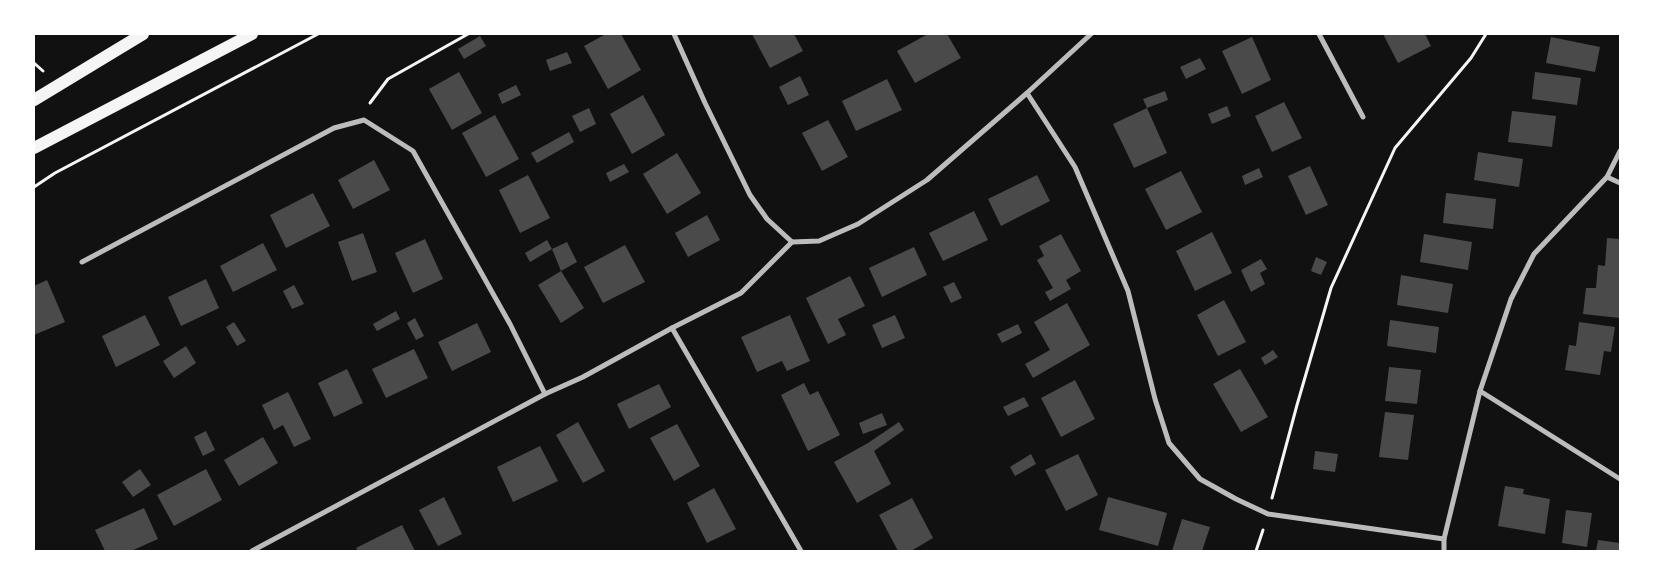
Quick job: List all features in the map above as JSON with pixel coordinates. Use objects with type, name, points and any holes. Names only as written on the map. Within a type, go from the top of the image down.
[{"type":"main road","points":[[34,100],[143,34]]},
{"type":"main road","points":[[34,148],[252,34]]},
{"type":"street","points":[[674,34],[750,196],[767,219],[792,242]]},
{"type":"street","points":[[252,551],[545,394],[583,377],[741,293],[792,242],[819,241],[858,224],[927,180],[1027,93],[1091,34]]},
{"type":"street","points":[[1319,34],[1363,117]]},
{"type":"street","points":[[1027,93],[1075,166],[1128,292],[1155,399],[1169,442],[1200,479],[1268,514],[1444,539]]},
{"type":"street","points":[[82,262],[334,128],[364,120],[413,151],[510,324],[545,394]]},
{"type":"street","points":[[1444,551],[1444,539],[1480,391],[1511,298],[1534,254],[1607,177],[1620,151]]},
{"type":"street","points":[[1607,177],[1620,183]]},
{"type":"street","points":[[672,328],[801,551]]},
{"type":"street","points":[[1480,391],[1620,479]]},
{"type":"path","points":[[34,186],[55,173],[318,34]]},
{"type":"path","points":[[364,120],[370,102],[388,79],[468,34]]},
{"type":"path","points":[[1256,551],[1331,288],[1395,148],[1470,58],[1486,34]]},
{"type":"building","points":[[606,34],[621,34],[641,70],[608,89],[584,46]]},
{"type":"building","points":[[752,34],[794,34],[803,51],[770,68]]},
{"type":"building","points":[[928,34],[947,34],[961,58],[915,83],[897,51]]},
{"type":"building","points":[[1383,34],[1425,34],[1431,46],[1398,63]]},
{"type":"building","points":[[480,36],[486,46],[464,59],[458,49]]},
{"type":"building","points":[[1252,37],[1271,80],[1242,94],[1222,51]]},
{"type":"building","points":[[1551,37],[1600,47],[1595,72],[1546,63]]},
{"type":"building","points":[[567,52],[572,63],[550,71],[546,60]]},
{"type":"building","points":[[1200,58],[1206,69],[1186,79],[1180,67]]},
{"type":"building","points":[[459,72],[482,113],[452,130],[429,89]]},
{"type":"building","points":[[1535,72],[1581,78],[1577,105],[1532,99]]},
{"type":"building","points":[[800,76],[809,95],[788,105],[779,87]]},
{"type":"building","points":[[887,79],[902,110],[856,131],[842,101]]},
{"type":"building","points":[[516,85],[521,95],[502,104],[498,94]]},
{"type":"building","points":[[1165,91],[1168,100],[1147,108],[1143,99]]},
{"type":"building","points":[[643,95],[665,135],[632,154],[610,114]]},
{"type":"building","points":[[1284,102],[1302,138],[1272,152],[1255,116]]},
{"type":"building","points":[[1227,106],[1231,116],[1212,124],[1208,114]]},
{"type":"building","points":[[589,108],[596,124],[580,132],[572,116]]},
{"type":"building","points":[[1147,108],[1167,153],[1134,168],[1113,124]]},
{"type":"building","points":[[1512,111],[1556,116],[1552,147],[1508,142]]},
{"type":"building","points":[[495,115],[519,159],[486,177],[462,133]]},
{"type":"building","points":[[828,120],[848,157],[822,171],[802,133]]},
{"type":"building","points":[[569,132],[574,142],[537,163],[531,153]]},
{"type":"building","points":[[1478,152],[1523,159],[1519,187],[1474,180]]},
{"type":"building","points":[[677,153],[701,193],[667,214],[643,174]]},
{"type":"building","points":[[374,160],[390,190],[353,209],[338,180]]},
{"type":"building","points":[[624,164],[629,172],[610,182],[606,173]]},
{"type":"building","points":[[1310,166],[1328,205],[1306,215],[1288,176]]},
{"type":"building","points":[[1259,168],[1263,177],[1245,185],[1242,176]]},
{"type":"building","points":[[1181,171],[1202,212],[1166,230],[1145,189]]},
{"type":"building","points":[[528,175],[550,218],[520,233],[499,190]]},
{"type":"building","points":[[1037,175],[1050,201],[1001,226],[988,199]]},
{"type":"building","points":[[313,193],[330,226],[286,248],[270,215]]},
{"type":"building","points":[[1446,193],[1496,199],[1493,229],[1443,223]]},
{"type":"building","points":[[974,211],[988,240],[943,261],[929,233]]},
{"type":"building","points":[[707,215],[720,240],[688,257],[675,233]]},
{"type":"building","points":[[1212,232],[1232,273],[1195,291],[1176,251]]},
{"type":"building","points":[[363,233],[377,272],[352,281],[338,242]]},
{"type":"building","points":[[1061,234],[1081,271],[1066,280],[1071,289],[1050,301],[1045,292],[1053,288],[1037,260],[1044,256],[1039,246]]},
{"type":"building","points":[[1424,234],[1472,242],[1468,270],[1420,262]]},
{"type":"building","points":[[1607,238],[1620,239],[1620,318],[1583,314],[1586,288],[1596,288],[1598,265],[1605,266]]},
{"type":"building","points":[[425,239],[443,279],[413,293],[395,253]]},
{"type":"building","points":[[547,240],[552,249],[530,262],[525,253]]},
{"type":"building","points":[[567,242],[577,262],[561,271],[552,249]]},
{"type":"building","points":[[263,243],[277,270],[233,292],[220,266]]},
{"type":"building","points":[[625,245],[645,282],[603,303],[584,267]]},
{"type":"building","points":[[914,247],[927,275],[882,297],[869,268]]},
{"type":"building","points":[[1316,257],[1327,262],[1321,275],[1311,271]]},
{"type":"building","points":[[1261,259],[1267,269],[1260,273],[1265,284],[1251,292],[1241,270]]},
{"type":"building","points":[[561,271],[584,308],[561,323],[538,285]]},
{"type":"building","points":[[1401,275],[1453,284],[1448,313],[1397,305]]},
{"type":"building","points":[[850,276],[865,306],[838,319],[846,335],[828,344],[806,298]]},
{"type":"building","points":[[206,279],[219,308],[181,326],[168,297]]},
{"type":"building","points":[[47,280],[65,322],[34,335],[34,286]]},
{"type":"building","points":[[954,282],[962,298],[951,303],[943,287]]},
{"type":"building","points":[[294,285],[304,304],[292,309],[283,291]]},
{"type":"building","points":[[1224,300],[1246,342],[1218,356],[1197,315]]},
{"type":"building","points":[[1067,303],[1090,345],[1033,378],[1025,364],[1050,350],[1034,322]]},
{"type":"building","points":[[396,311],[400,319],[377,331],[373,324]]},
{"type":"building","points":[[145,315],[160,345],[116,367],[102,336]]},
{"type":"building","points":[[790,315],[810,361],[787,371],[782,361],[757,372],[741,337]]},
{"type":"building","points":[[895,315],[905,338],[882,348],[872,325]]},
{"type":"building","points":[[415,318],[424,336],[416,340],[407,323]]},
{"type":"building","points":[[1390,320],[1439,327],[1436,353],[1387,346]]},
{"type":"building","points":[[234,322],[246,341],[237,346],[226,327]]},
{"type":"building","points":[[1579,322],[1615,327],[1611,352],[1604,351],[1600,375],[1565,370],[1569,345],[1576,346]]},
{"type":"building","points":[[477,323],[491,352],[452,371],[438,342]]},
{"type":"building","points":[[1018,324],[1022,333],[1002,343],[997,334]]},
{"type":"building","points":[[186,346],[196,363],[174,378],[163,361]]},
{"type":"building","points":[[414,349],[428,378],[386,398],[372,369]]},
{"type":"building","points":[[1273,350],[1278,357],[1265,365],[1261,358]]},
{"type":"building","points":[[1389,367],[1421,370],[1417,404],[1385,401]]},
{"type":"building","points":[[347,369],[363,403],[334,417],[318,383]]},
{"type":"building","points":[[1240,369],[1268,417],[1241,432],[1213,384]]},
{"type":"building","points":[[1075,380],[1095,419],[1061,437],[1041,398]]},
{"type":"building","points":[[804,383],[810,395],[818,391],[840,435],[808,451],[781,395]]},
{"type":"building","points":[[659,384],[671,407],[629,429],[617,404]]},
{"type":"building","points":[[288,392],[311,439],[294,447],[283,425],[274,430],[262,405]]},
{"type":"building","points":[[1024,397],[1029,406],[1008,416],[1003,407]]},
{"type":"building","points":[[1385,412],[1414,415],[1408,460],[1379,457]]},
{"type":"building","points":[[882,413],[887,425],[863,434],[859,423]]},
{"type":"building","points":[[578,422],[605,471],[583,483],[556,435]]},
{"type":"building","points":[[899,422],[904,430],[874,451],[891,484],[857,503],[834,462],[868,443]]},
{"type":"building","points":[[677,424],[700,466],[674,481],[650,438]]},
{"type":"building","points":[[206,431],[215,450],[203,456],[194,437]]},
{"type":"building","points":[[263,437],[278,463],[239,486],[224,460]]},
{"type":"building","points":[[540,446],[558,481],[513,502],[497,467]]},
{"type":"building","points":[[1315,451],[1338,454],[1335,472],[1313,469]]},
{"type":"building","points":[[1031,454],[1036,464],[1015,476],[1010,467]]},
{"type":"building","points":[[1078,454],[1098,495],[1066,511],[1045,470]]},
{"type":"building","points":[[140,469],[151,485],[133,497],[122,482]]},
{"type":"building","points":[[206,469],[222,500],[174,526],[157,495]]},
{"type":"building","points":[[1505,486],[1524,489],[1523,494],[1550,499],[1545,534],[1498,526]]},
{"type":"building","points":[[714,488],[736,529],[707,543],[687,503]]},
{"type":"building","points":[[444,497],[462,534],[438,546],[419,510]]},
{"type":"building","points":[[1108,497],[1167,513],[1158,546],[1099,530]]},
{"type":"building","points":[[912,498],[933,538],[911,551],[898,551],[879,515]]},
{"type":"building","points":[[144,508],[158,539],[131,551],[105,551],[95,530]]},
{"type":"building","points":[[1566,510],[1592,513],[1587,547],[1562,543]]},
{"type":"building","points":[[1182,519],[1210,527],[1202,551],[1172,551]]},
{"type":"building","points":[[402,525],[415,551],[358,551],[356,548]]},
{"type":"building","points":[[1598,540],[1620,543],[1620,551],[1596,551]]}]
